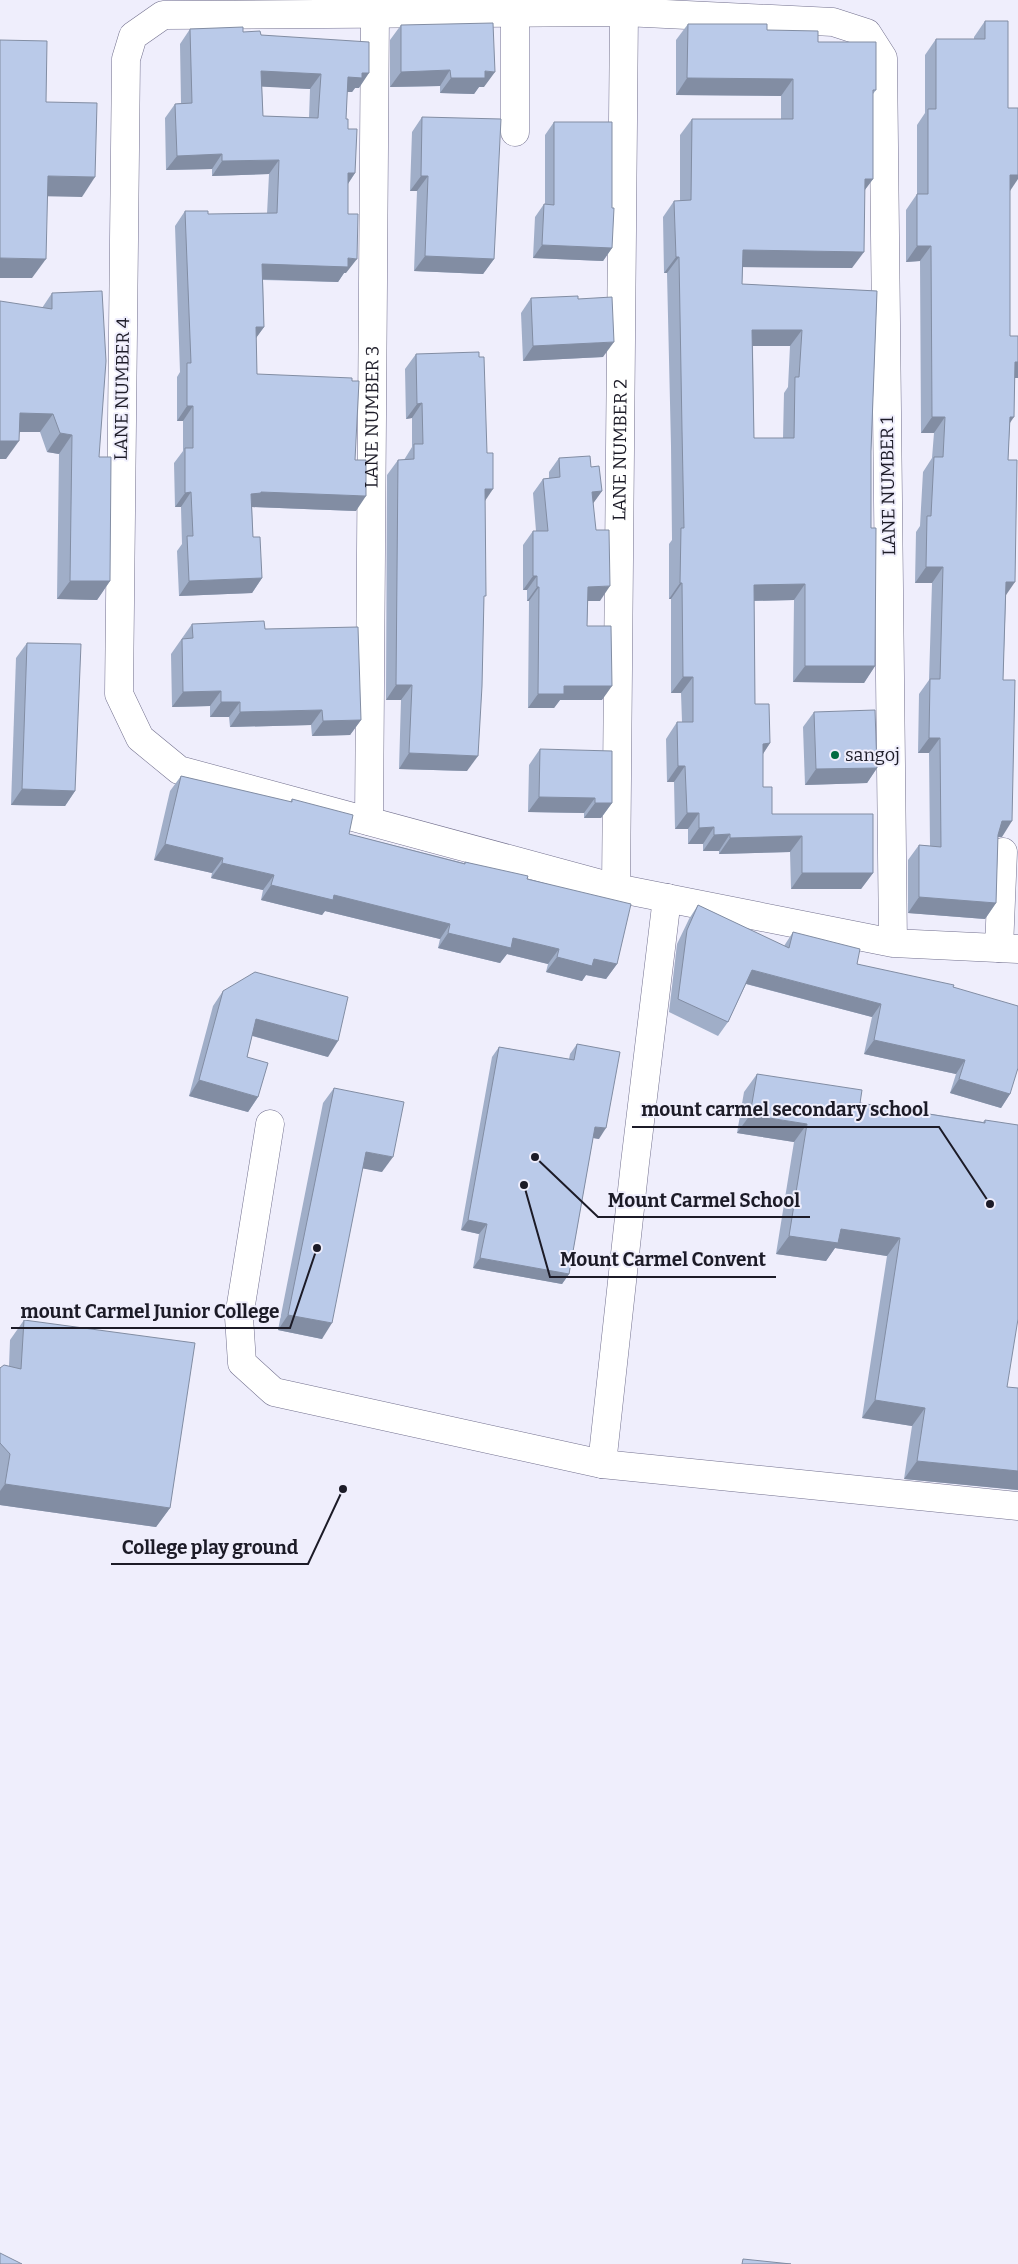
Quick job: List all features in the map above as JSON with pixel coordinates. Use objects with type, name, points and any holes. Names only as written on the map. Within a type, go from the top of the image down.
[{"type":"street","points":[[515,12],[515,132]]},
{"type":"street","points":[[375,13],[624,12]]},
{"type":"street","name":"LANE NUMBER 1","points":[[624,12],[833,22],[866,33],[883,58],[893,943]]},
{"type":"street","name":"LANE NUMBER 2","points":[[616,888],[624,12]]},
{"type":"street","name":"LANE NUMBER 4","points":[[369,821],[179,770],[140,738],[119,694],[126,59],[132,36],[163,15],[375,13]]},
{"type":"street","name":"LANE NUMBER 3","points":[[369,821],[375,13]]},
{"type":"street","points":[[369,821],[616,888],[893,943],[1009,948],[1003,852]]},
{"type":"street","points":[[602,1464],[667,898]]},
{"type":"street","points":[[270,1124],[238,1318],[242,1363],[274,1392],[602,1464],[1018,1506]]},
{"type":"building","points":[[985,21],[1008,21],[1008,108],[1018,108],[1018,175],[1010,175],[1010,336],[1018,336],[1018,362],[1015,362],[1014,417],[1010,417],[1008,460],[1017,460],[1015,582],[1006,582],[1003,680],[1015,680],[1012,821],[1002,821],[998,835],[996,903],[919,897],[919,845],[941,847],[940,738],[929,738],[930,679],[940,679],[943,567],[926,567],[927,516],[931,516],[934,457],[943,457],[945,417],[932,417],[931,246],[917,246],[917,194],[928,194],[928,109],[936,109],[936,39],[985,39]]},
{"type":"building","points":[[493,23],[495,72],[485,71],[485,78],[451,78],[450,70],[401,72],[401,25]]},
{"type":"building","points":[[688,24],[767,24],[767,30],[818,31],[818,42],[876,42],[876,90],[873,90],[873,179],[865,179],[864,252],[743,250],[742,284],[877,291],[871,451],[871,528],[876,528],[875,666],[805,666],[805,584],[754,585],[755,704],[769,704],[770,743],[763,744],[763,787],[772,787],[772,814],[873,814],[873,873],[802,873],[802,836],[730,838],[730,834],[714,835],[714,827],[699,828],[699,813],[687,813],[685,766],[678,766],[677,722],[693,722],[693,677],[683,677],[682,583],[680,583],[681,528],[684,528],[679,257],[676,257],[674,201],[691,200],[692,119],[793,119],[793,79],[687,78]],"holes":[[[752,330],[802,330],[799,377],[795,377],[794,438],[754,438]]]},
{"type":"building","points":[[243,27],[243,32],[260,31],[261,35],[369,42],[369,73],[362,73],[362,78],[348,77],[346,119],[348,119],[348,129],[357,129],[355,173],[348,173],[348,214],[358,214],[357,259],[348,258],[348,267],[262,264],[264,327],[256,327],[257,374],[352,378],[352,381],[359,381],[355,460],[366,460],[366,496],[261,492],[251,494],[253,537],[260,537],[262,578],[189,581],[187,536],[193,536],[191,492],[185,493],[185,448],[193,448],[193,406],[187,406],[187,363],[191,363],[185,211],[208,211],[208,214],[277,213],[279,160],[222,161],[222,154],[177,156],[175,104],[192,103],[190,29]],"holes":[[[261,71],[321,74],[318,118],[263,116]]]},
{"type":"building","points":[[0,40],[47,41],[46,102],[97,103],[95,177],[48,176],[46,259],[0,258]]},
{"type":"building","points":[[422,117],[501,119],[494,259],[425,256],[428,176],[421,176]]},
{"type":"building","points":[[554,122],[612,122],[612,208],[614,208],[612,248],[542,245],[544,204],[554,205]]},
{"type":"building","points":[[102,291],[106,361],[99,457],[111,457],[110,581],[70,581],[72,435],[60,433],[53,414],[20,413],[19,441],[0,441],[0,301],[52,309],[52,293]]},
{"type":"building","points":[[578,296],[578,299],[612,297],[614,342],[533,346],[531,298]]},
{"type":"building","points":[[479,352],[479,357],[484,357],[487,453],[493,453],[493,489],[485,489],[486,596],[484,596],[478,756],[409,753],[412,685],[396,685],[398,460],[414,459],[414,444],[423,444],[422,403],[417,404],[416,354]]},
{"type":"building","points":[[590,456],[591,467],[599,466],[602,491],[592,492],[596,530],[609,530],[610,586],[588,587],[587,626],[611,626],[612,686],[564,686],[564,694],[538,694],[539,587],[537,587],[537,576],[533,576],[533,531],[548,531],[543,479],[560,477],[559,458]]},
{"type":"building","points":[[264,621],[265,629],[358,627],[361,720],[323,721],[322,710],[240,712],[240,702],[221,702],[221,691],[183,692],[182,639],[193,638],[192,624]]},
{"type":"building","points":[[27,643],[81,644],[75,791],[22,789]]},
{"type":"building","name":"sangoj","points":[[875,710],[877,768],[816,769],[814,712]]},
{"type":"building","points":[[540,749],[612,751],[612,803],[595,803],[595,798],[539,797]]},
{"type":"building","points":[[181,776],[292,802],[292,799],[353,815],[349,834],[465,864],[465,862],[528,876],[527,879],[631,904],[617,964],[594,959],[592,966],[557,957],[559,949],[513,938],[511,948],[448,933],[450,924],[334,895],[333,900],[271,885],[274,875],[222,863],[223,858],[165,844]]},
{"type":"building","points":[[698,905],[789,948],[793,932],[860,949],[857,964],[954,985],[953,987],[1018,1006],[1018,1068],[1010,1094],[959,1079],[965,1060],[874,1040],[881,1004],[752,970],[728,1022],[678,999],[687,930]]},
{"type":"building","points":[[255,972],[348,997],[338,1041],[256,1019],[247,1057],[268,1063],[258,1097],[199,1080],[223,991]]},
{"type":"building","points":[[577,1044],[620,1052],[606,1128],[595,1127],[569,1274],[480,1258],[487,1224],[468,1220],[499,1047],[574,1060]]},
{"type":"building","points":[[757,1074],[862,1090],[860,1103],[985,1123],[985,1120],[1018,1125],[1018,1319],[1007,1387],[1018,1388],[1018,1471],[917,1461],[925,1408],[875,1400],[900,1238],[841,1229],[838,1243],[789,1236],[807,1124],[750,1115]]},
{"type":"building","points":[[334,1088],[404,1102],[393,1157],[366,1152],[332,1323],[288,1315]]},
{"type":"building","points":[[24,1320],[195,1343],[170,1508],[5,1484],[10,1454],[0,1443],[0,1368],[4,1365],[21,1369]]},
{"type":"building","points":[[0,2253],[22,2264],[0,2264]]},
{"type":"building","points":[[743,2259],[791,2264],[742,2264]]},
{"type":"place","name":"sangoj","points":[[835,755]]},
{"type":"place","name":"Mount Carmel School","points":[[535,1157]]},
{"type":"place","name":"Mount Carmel Convent","points":[[524,1185]]},
{"type":"place","name":"mount carmel secondary school","points":[[990,1204]]},
{"type":"place","name":"mount Carmel Junior College","points":[[317,1248]]},
{"type":"place","name":"College play ground","points":[[343,1489]]}]
